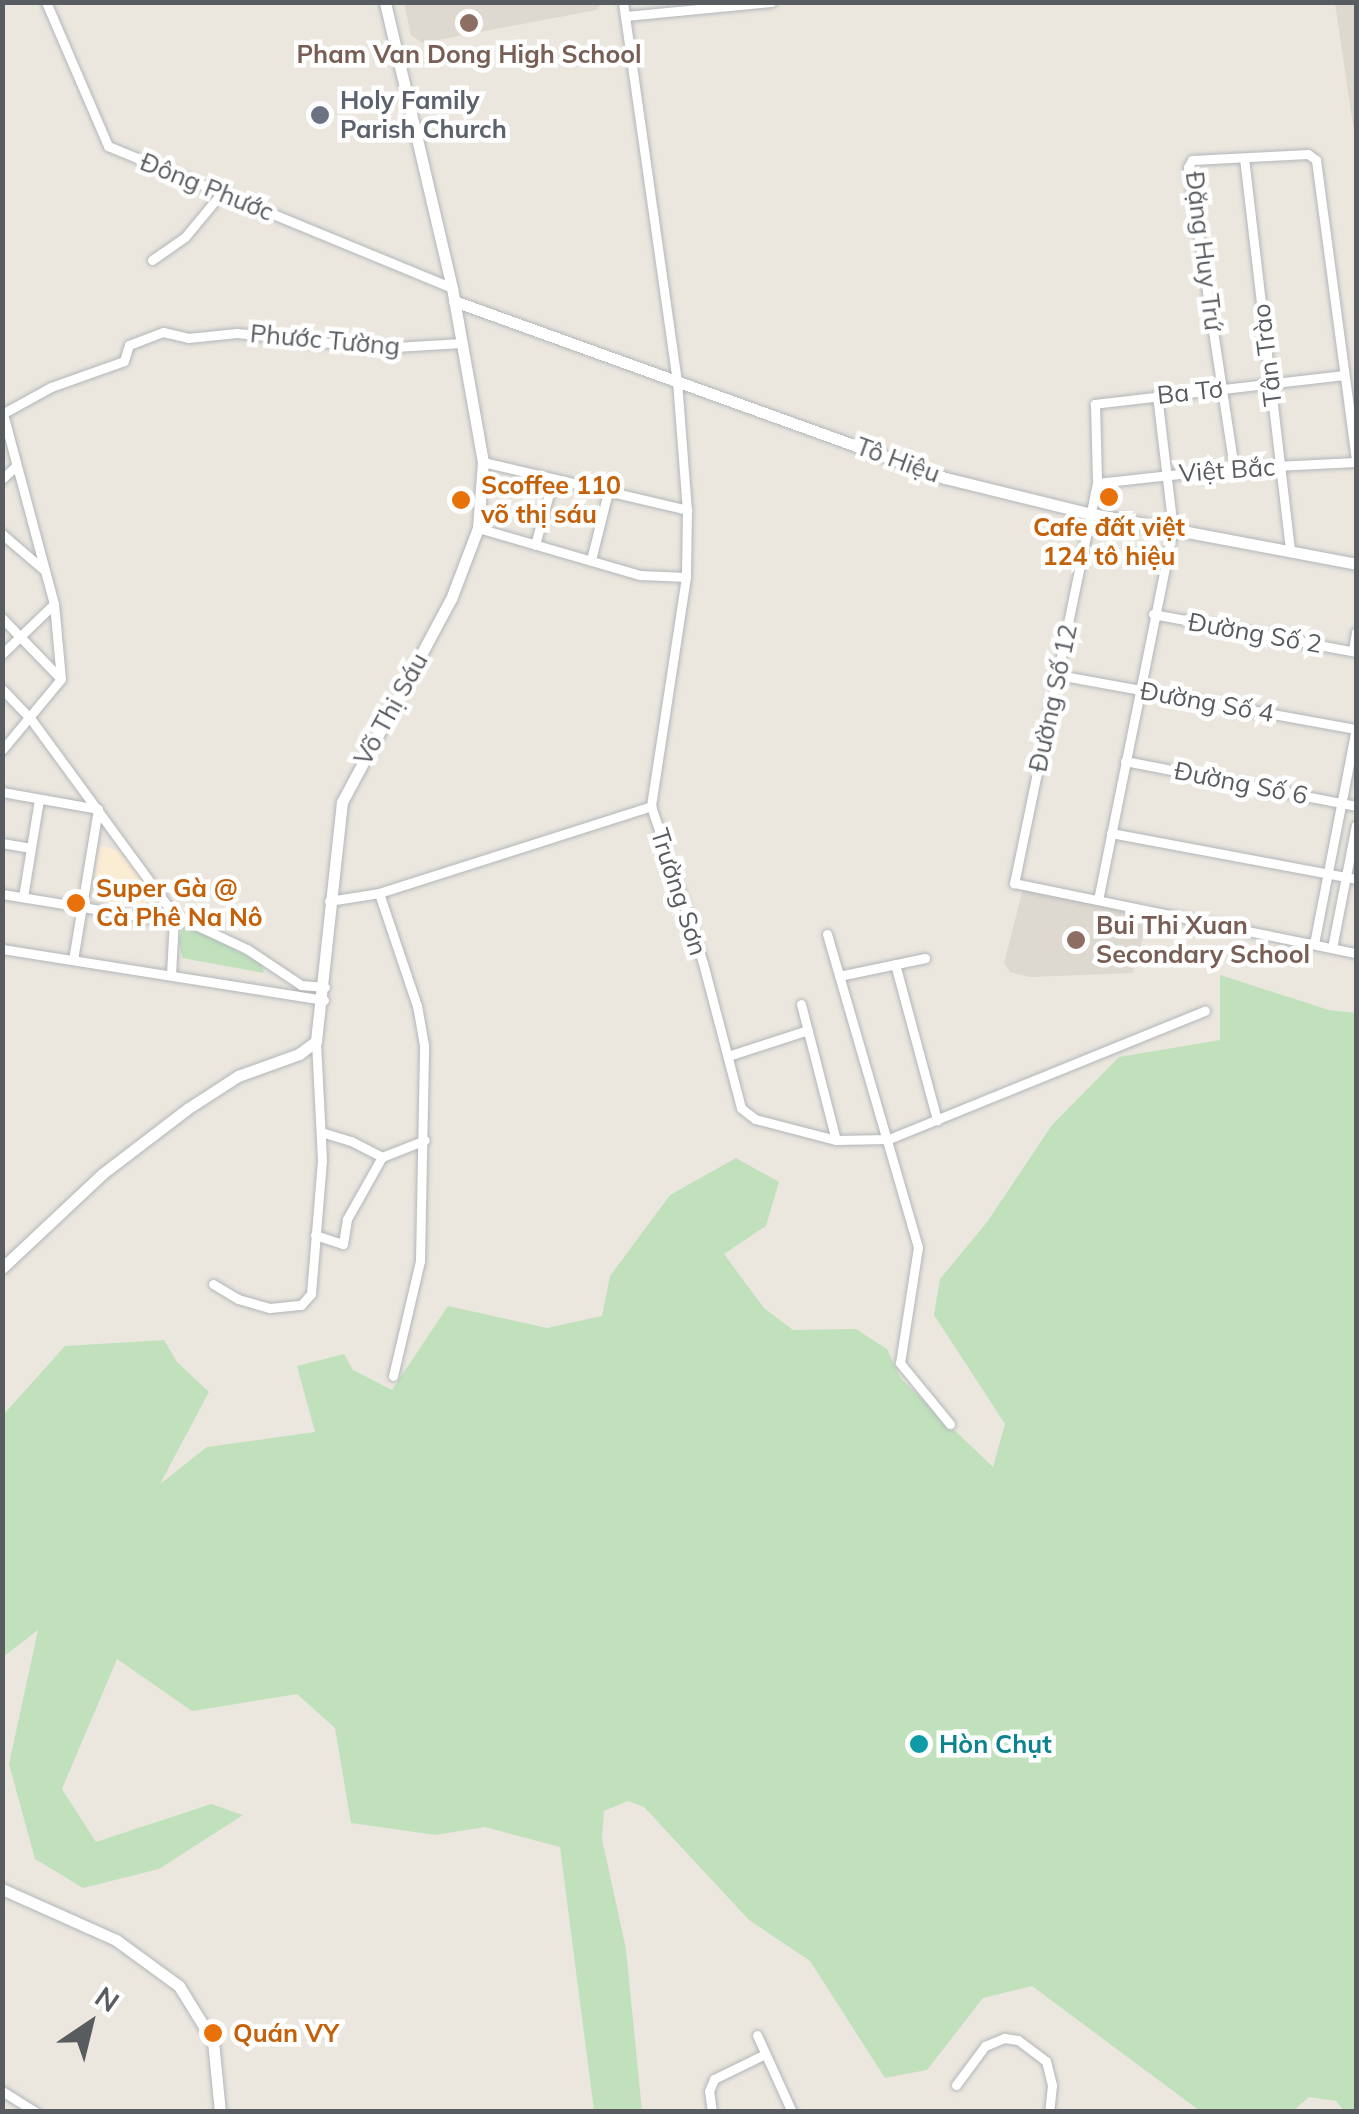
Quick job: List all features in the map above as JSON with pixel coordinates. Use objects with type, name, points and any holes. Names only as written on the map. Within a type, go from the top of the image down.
[{"type":"main road","name":"Võ Thị Sáu","points":[[316,1041],[342,802],[452,599],[478,528],[483,462],[453,294],[385,2]]},
{"type":"main road","name":"Tô Hiệu","points":[[453,294],[677,381],[945,478],[1092,514],[1356,564]]},
{"type":"main road","points":[[2,1268],[102,1174],[187,1108],[238,1076],[299,1054],[316,1041]]},
{"type":"main road","points":[[2,1889],[116,1940],[179,1986],[213,2040],[220,2112]]},
{"type":"street","name":"Đông Phước","points":[[46,2],[101,140],[108,146],[223,191],[453,294]]},
{"type":"street","name":"Trường Sơn","points":[[623,2],[677,381],[686,510],[686,577],[651,806],[741,1108],[750,1117],[836,1140],[889,1139],[1205,1011]]},
{"type":"street","points":[[625,16],[771,2]]},
{"type":"street","name":"Đặng Huy Trứ","points":[[1234,468],[1188,167],[1192,160],[1308,154],[1316,160],[1356,460]]},
{"type":"street","name":"Tân Trào","points":[[1244,158],[1290,551]]},
{"type":"street","points":[[152,260],[185,237],[223,191]]},
{"type":"street","name":"Phước Tường","points":[[3,414],[51,387],[124,361],[125,352],[139,339],[162,332],[188,338],[237,333],[402,348],[462,343]]},
{"type":"street","name":"Ba Tơ","points":[[1096,404],[1344,375]]},
{"type":"street","points":[[1158,395],[1173,529],[1098,900],[1356,953]]},
{"type":"street","name":"Đường Số 12","points":[[1096,404],[1098,483],[1014,883],[1098,900]]},
{"type":"street","points":[[2,750],[61,679],[54,604],[3,414]]},
{"type":"street","name":"Việt Bắc","points":[[1098,483],[1356,460]]},
{"type":"street","points":[[483,462],[686,510]]},
{"type":"street","points":[[2,478],[16,466]]},
{"type":"street","points":[[535,545],[552,479]]},
{"type":"street","points":[[591,560],[608,492]]},
{"type":"street","points":[[478,528],[640,575],[686,577]]},
{"type":"street","points":[[2,534],[46,571]]},
{"type":"street","points":[[2,654],[54,604]]},
{"type":"street","name":"Đường Số 2","points":[[1153,614],[1355,651]]},
{"type":"street","points":[[2,618],[61,679]]},
{"type":"street","points":[[1355,651],[1356,632]]},
{"type":"street","name":"Đường Số 4","points":[[1058,675],[1356,728]]},
{"type":"street","points":[[2,689],[30,718],[174,918],[171,976]]},
{"type":"street","points":[[1314,944],[1356,728]]},
{"type":"street","name":"Đường Số 6","points":[[1125,761],[1356,806]]},
{"type":"street","points":[[2,792],[98,809]]},
{"type":"street","points":[[23,898],[39,799]]},
{"type":"street","points":[[329,901],[380,893],[651,806]]},
{"type":"street","points":[[72,960],[98,809]]},
{"type":"street","points":[[1332,948],[1351,878],[1356,825]]},
{"type":"street","points":[[1111,832],[1351,878]]},
{"type":"street","points":[[2,843],[31,848]]},
{"type":"street","points":[[380,893],[422,1028],[425,1140],[420,1261],[392,1376]]},
{"type":"street","points":[[2,894],[174,918],[236,943],[300,985],[324,994]]},
{"type":"street","points":[[827,934],[889,1139],[919,1259],[900,1362],[950,1424]]},
{"type":"street","points":[[2,948],[171,976],[324,994]]},
{"type":"street","points":[[840,976],[925,958]]},
{"type":"street","points":[[895,964],[937,1120]]},
{"type":"street","points":[[801,1004],[836,1140]]},
{"type":"street","points":[[728,1056],[808,1030]]},
{"type":"street","points":[[213,1284],[254,1306],[301,1304],[308,1300],[314,1282],[321,1132],[316,1041]]},
{"type":"street","points":[[321,1132],[382,1157]]},
{"type":"street","points":[[315,1235],[343,1244],[347,1219],[382,1157],[425,1140]]},
{"type":"street","points":[[756,2036],[792,2112]]},
{"type":"street","points":[[956,2085],[985,2046],[1004,2038],[1018,2040],[1046,2061],[1052,2085],[1049,2112]]},
{"type":"street","points":[[712,2112],[709,2092],[714,2079],[765,2054]]},
{"type":"street","points":[[2,2092],[35,2112]]},
{"type":"shaded area","name":"Pham Van Dong High School","points":[[404,2],[603,3],[596,10],[422,43],[411,35]]},
{"type":"shaded area","points":[[1335,3],[1356,3],[1356,146]]},
{"type":"shaded area","points":[[100,846],[122,851],[122,857],[128,859],[156,904],[146,902],[144,907],[102,901],[103,892],[93,888]]},
{"type":"shaded area","name":"Bui Thi Xuan Secondary School","points":[[1023,889],[1149,917],[1133,973],[1029,977],[1010,972],[1004,963]]},
{"type":"green space","points":[[183,927],[216,939],[262,965],[264,973],[182,958],[179,941]]},
{"type":"green space","points":[[1220,975],[1329,1010],[1356,1013],[1356,2111],[1344,2111],[1336,2101],[1309,2097],[1293,2111],[1200,2111],[1032,1986],[983,1998],[927,2070],[885,2078],[810,1961],[749,1920],[644,1807],[628,1801],[604,1811],[602,1839],[626,1949],[642,2111],[594,2111],[560,1847],[485,1827],[436,1835],[351,1823],[335,1728],[297,1694],[192,1711],[117,1659],[62,1789],[96,1842],[211,1804],[243,1815],[159,1869],[83,1888],[35,1859],[9,1764],[38,1630],[3,1657],[3,1415],[65,1346],[164,1340],[177,1362],[209,1392],[160,1484],[207,1447],[315,1432],[297,1366],[344,1354],[353,1370],[392,1390],[448,1306],[547,1328],[602,1316],[610,1276],[670,1195],[736,1158],[779,1182],[766,1226],[724,1254],[764,1308],[793,1330],[856,1329],[887,1349],[901,1379],[993,1467],[1005,1424],[934,1315],[940,1279],[987,1222],[1052,1125],[1119,1057],[1220,1040]]},
{"type":"place","name":"Pham Van Dong High School","points":[[469,23]]},
{"type":"place","name":"Holy Family Parish Church","points":[[320,115]]},
{"type":"place","name":"Cafe đất việt 124 tô hiệu","points":[[1109,497]]},
{"type":"place","name":"Scoffee 110 võ thị sáu","points":[[461,500]]},
{"type":"place","name":"Super Gà @ Cà Phê Na Nô","points":[[76,903]]},
{"type":"place","name":"Bui Thi Xuan Secondary School","points":[[1076,940]]},
{"type":"place","name":"Hòn Chụt","points":[[919,1744]]},
{"type":"place","name":"Quán VY","points":[[213,2033]]}]
